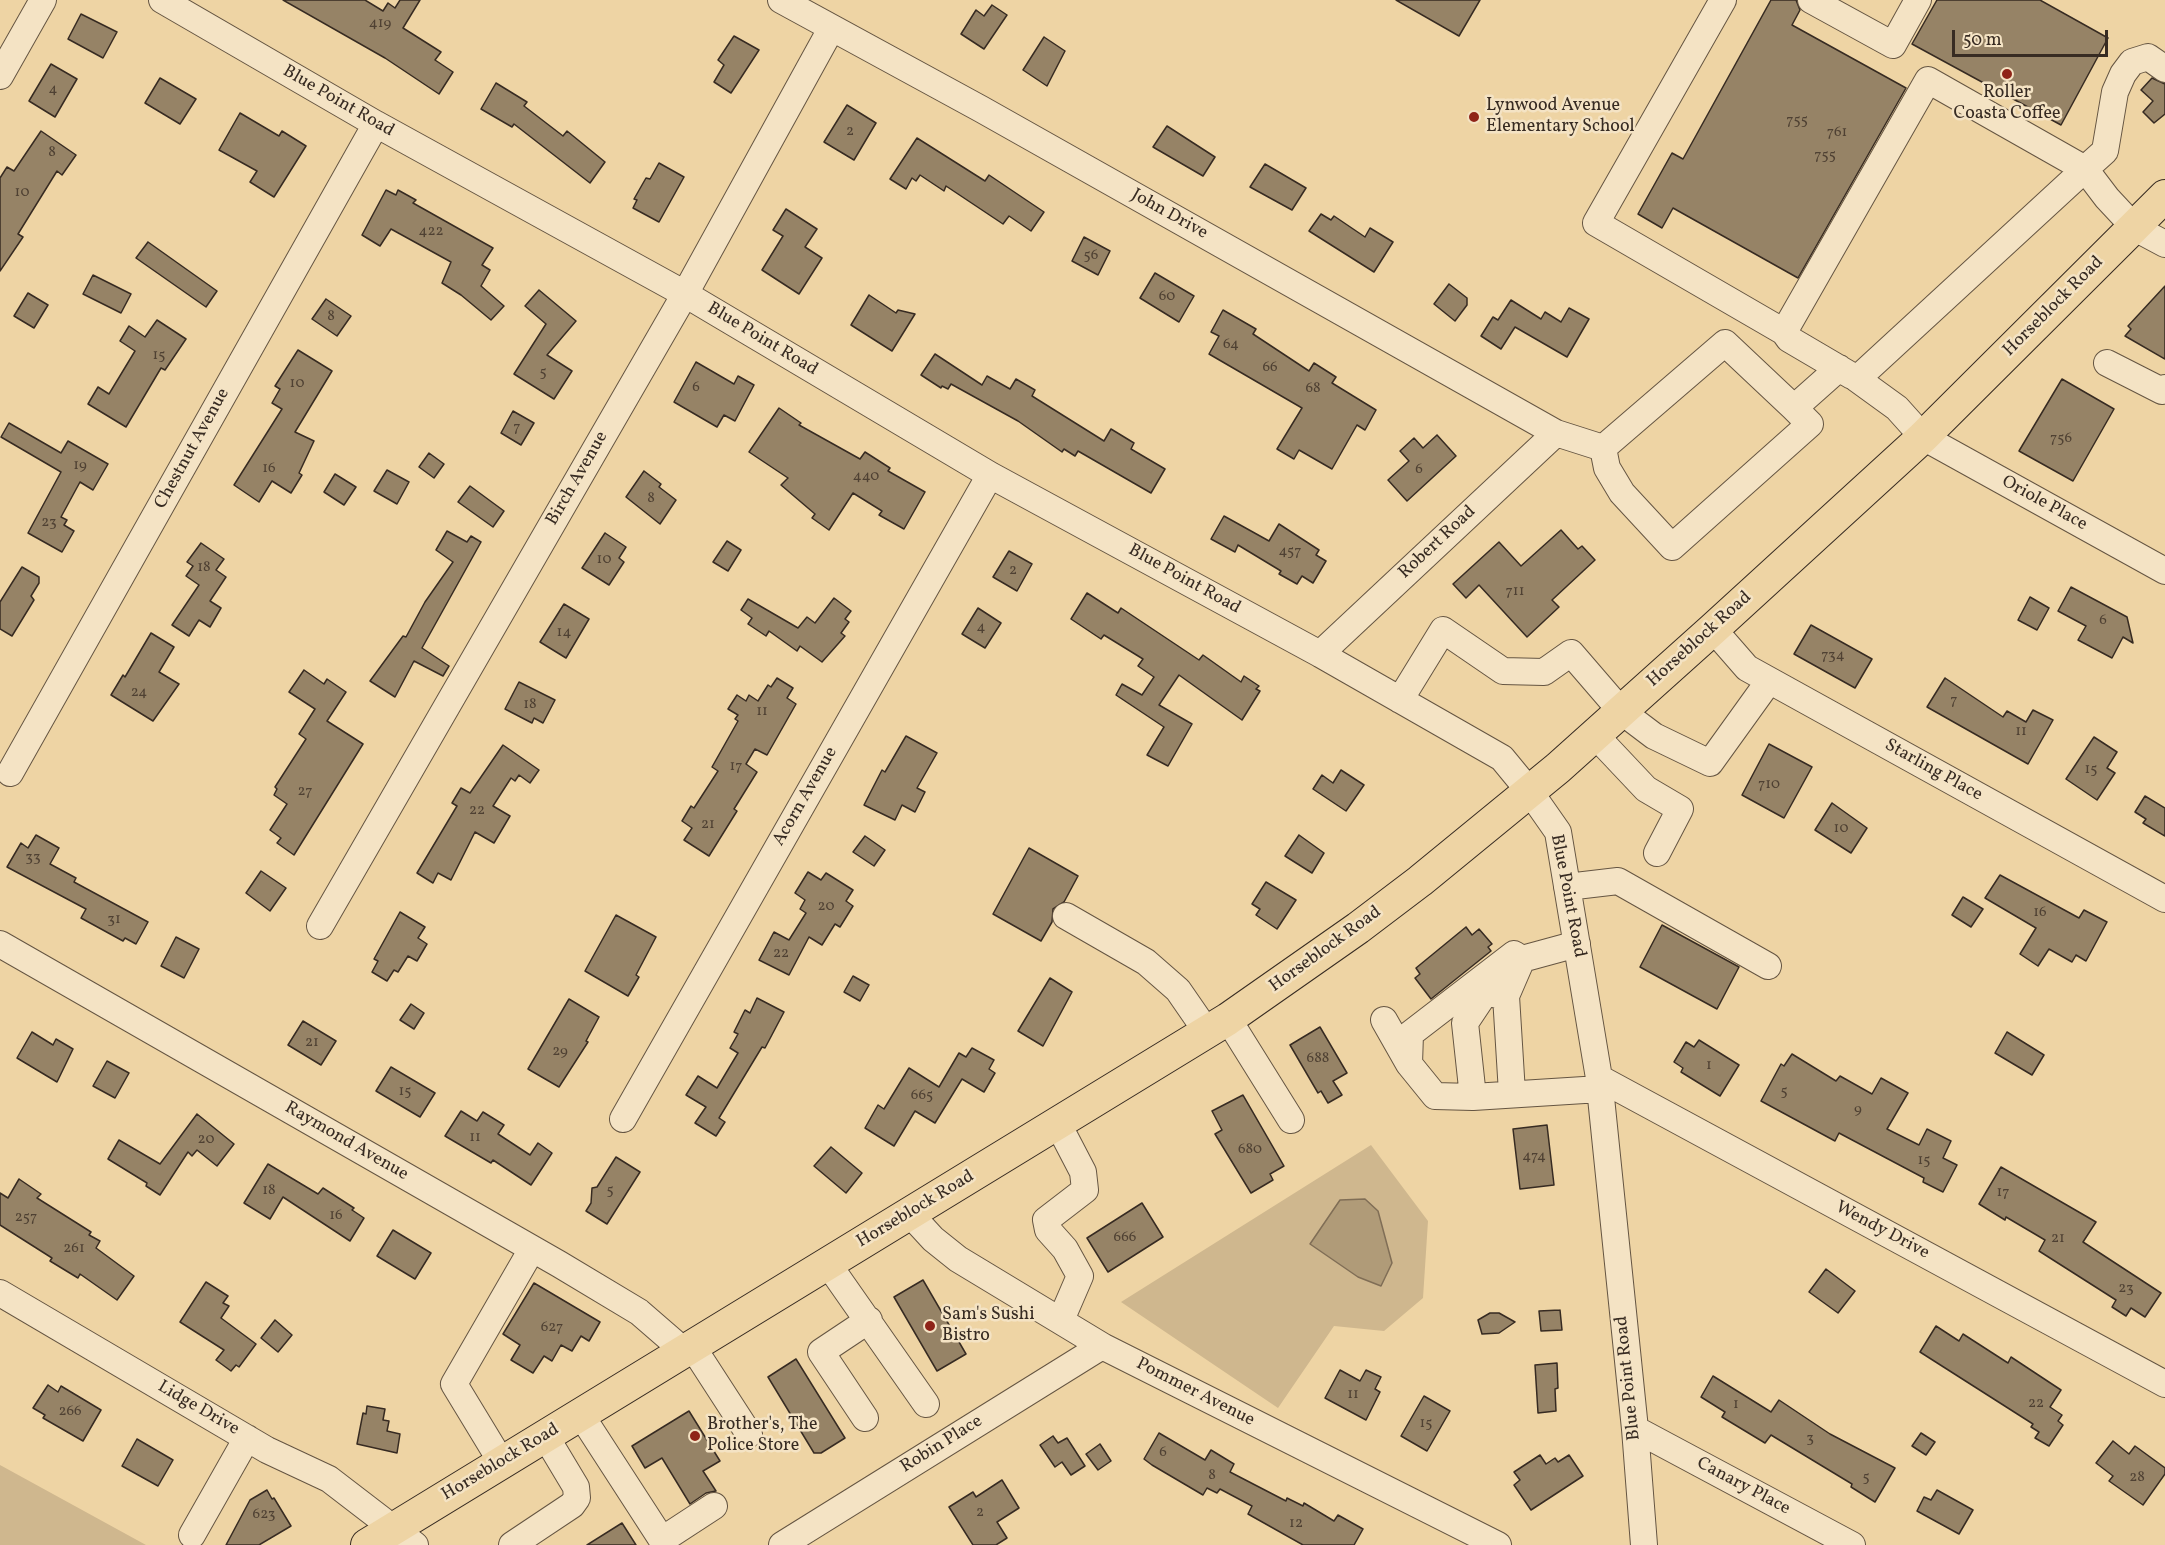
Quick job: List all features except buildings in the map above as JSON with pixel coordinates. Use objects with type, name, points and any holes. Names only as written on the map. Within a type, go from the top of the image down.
[{"type":"main road","name":"Horseblock Road","points":[[367,1545],[405,1537],[502,1463],[1217,1025],[1358,928],[1530,792],[1713,629],[1923,437],[2165,196]]},
{"type":"street","points":[[0,76],[43,0]]},
{"type":"street","name":"Blue Point Road","points":[[162,0],[376,124],[685,294],[990,475],[1320,654],[1502,758],[1530,792],[1558,832],[1599,1084],[1635,1429],[1644,1545]]},
{"type":"street","name":"John Drive","points":[[781,0],[981,109],[1556,432],[1603,448]]},
{"type":"street","name":"Oriole Place","points":[[1723,0],[1596,223],[1784,332],[1789,339],[1848,374],[1897,408],[1923,437],[2165,571]]},
{"type":"street","points":[[1811,0],[1893,45],[1918,0]]},
{"type":"street","name":"Birch Avenue","points":[[320,926],[685,294],[831,29]]},
{"type":"street","points":[[1794,408],[1848,374],[2105,151],[2115,92],[2123,74],[2132,62],[2148,57],[2165,69]]},
{"type":"street","points":[[1784,332],[1928,80],[2085,169],[2107,198],[2135,228],[2165,244]]},
{"type":"street","name":"Chestnut Avenue","points":[[10,773],[376,124]]},
{"type":"street","points":[[1725,343],[1810,424],[1672,547],[1622,493],[1607,468],[1603,448],[1725,343]]},
{"type":"street","points":[[2107,363],[2162,391],[2165,388]]},
{"type":"street","name":"Robert Road","points":[[1320,654],[1556,432]]},
{"type":"street","name":"Acorn Avenue","points":[[622,1119],[990,475]]},
{"type":"street","name":"Starling Place","points":[[1713,629],[1747,668],[2165,899]]},
{"type":"street","points":[[1400,700],[1443,630],[1503,671],[1544,672],[1571,653],[1621,711],[1654,736],[1710,763],[1769,681]]},
{"type":"street","points":[[1595,735],[1646,789],[1680,808],[1657,853]]},
{"type":"street","points":[[1567,887],[1618,881],[1768,966]]},
{"type":"street","points":[[1066,916],[1146,962],[1217,1025],[1291,1119]]},
{"type":"street","name":"Raymond Avenue","points":[[0,944],[639,1312],[688,1348],[749,1434]]},
{"type":"street","points":[[1409,1064],[1410,1034],[1514,954],[1522,959],[1577,944]]},
{"type":"street","points":[[1512,1093],[1506,996],[1522,959]]},
{"type":"street","points":[[1473,1097],[1465,1023],[1485,993],[1506,996]]},
{"type":"street","points":[[1384,1020],[1409,1064],[1435,1096],[1473,1097],[1599,1084]]},
{"type":"street","name":"Wendy Drive","points":[[1599,1084],[2165,1384]]},
{"type":"street","points":[[1058,1124],[1083,1172],[1085,1190],[1046,1220],[1048,1230],[1065,1249],[1080,1276],[1061,1320]]},
{"type":"street","name":"Pommer Avenue","points":[[910,1214],[933,1239],[958,1259],[1102,1346],[1498,1545]]},
{"type":"street","points":[[502,1463],[454,1384],[532,1249]]},
{"type":"street","points":[[828,1264],[926,1404]]},
{"type":"street","name":"Lidge Drive","points":[[0,1293],[247,1438],[329,1479],[405,1537]]},
{"type":"street","points":[[865,1418],[821,1352],[869,1320]]},
{"type":"street","name":"Robin Place","points":[[782,1545],[1102,1346]]},
{"type":"street","points":[[581,1414],[662,1540],[714,1506]]},
{"type":"street","name":"Canary Place","points":[[1635,1429],[1852,1545]]},
{"type":"street","points":[[512,1545],[572,1505],[577,1498],[576,1487],[546,1437]]},
{"type":"street","points":[[192,1535],[247,1438]]},
{"type":"shaded area","points":[[1371,1145],[1428,1221],[1423,1298],[1384,1331],[1334,1326],[1278,1408],[1121,1302]]},
{"type":"shaded area","points":[[1365,1199],[1378,1211],[1392,1263],[1381,1286],[1358,1277],[1310,1244],[1340,1200]]},
{"type":"shaded area","points":[[0,1465],[146,1545],[0,1545]]},
{"type":"place","name":"Roller Coasta Coffee","points":[[2007,74]]},
{"type":"place","name":"Lynwood Avenue Elementary School","points":[[1474,117]]},
{"type":"place","name":"Sam's Sushi Bistro","points":[[930,1326]]},
{"type":"place","name":"Brother's, The Police Store","points":[[695,1436]]}]
